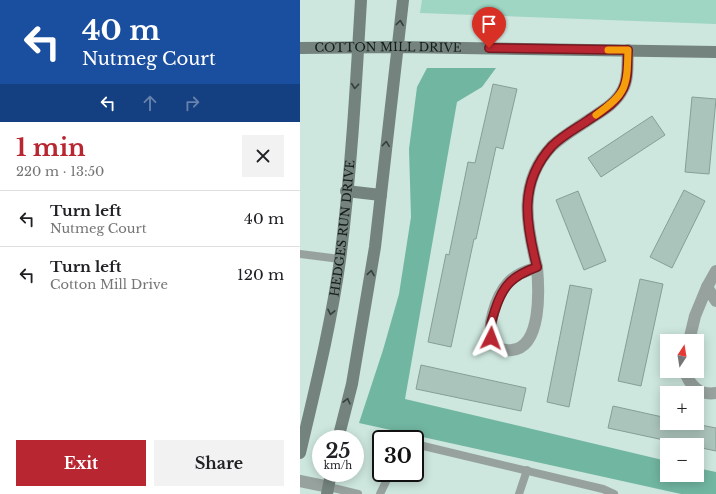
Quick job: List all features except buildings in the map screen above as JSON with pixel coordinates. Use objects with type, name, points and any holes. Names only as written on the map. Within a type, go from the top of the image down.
[{"type":"street","name":"HEDGES RUN DRIVE","points":[[300,453],[332,304],[340,259],[361,0]]},
{"type":"street","points":[[340,430],[352,384],[367,302],[381,195],[403,0]]},
{"type":"street","name":"COTTON MILL DRIVE","points":[[300,48],[397,47],[716,52]]},
{"type":"street","points":[[537,267],[520,273],[508,283],[499,296],[490,329],[491,338],[496,345],[502,349],[511,351],[526,344],[531,337],[537,311],[539,288],[537,267],[528,233],[526,214],[532,178],[552,147],[566,135],[617,99],[624,89],[627,78],[628,50]]},
{"type":"street","points":[[346,191],[381,195]]},
{"type":"street","points":[[691,334],[695,316],[706,287],[716,271]]},
{"type":"street","points":[[706,287],[716,301]]},
{"type":"street","points":[[688,378],[692,386],[699,391],[711,394],[716,393]]},
{"type":"street","points":[[300,481],[328,490]]},
{"type":"lane","points":[[300,254],[340,259]]},
{"type":"lane","points":[[424,446],[603,489],[614,494]]},
{"type":"lane","points":[[519,494],[527,470]]},
{"type":"lane","points":[[380,494],[386,482]]},
{"type":"lane","points":[[328,490],[358,494]]},
{"type":"green space","points":[[422,0],[716,0],[716,24],[420,13]]},
{"type":"green space","points":[[427,68],[496,68],[482,87],[457,102],[405,399],[660,459],[660,482],[704,482],[704,469],[716,472],[716,494],[681,494],[424,437],[424,430],[391,430],[359,423],[383,350],[399,294],[411,217],[409,149],[417,87]]},
{"type":"slow traffic","points":[[596,115],[617,99],[624,89],[627,78],[628,50],[608,50]]},
{"type":"route","points":[[489,48],[628,50],[627,78],[624,89],[617,99],[566,135],[552,147],[532,178],[526,214],[528,233],[537,267],[520,273],[508,283],[499,296],[490,324],[491,338]]}]
